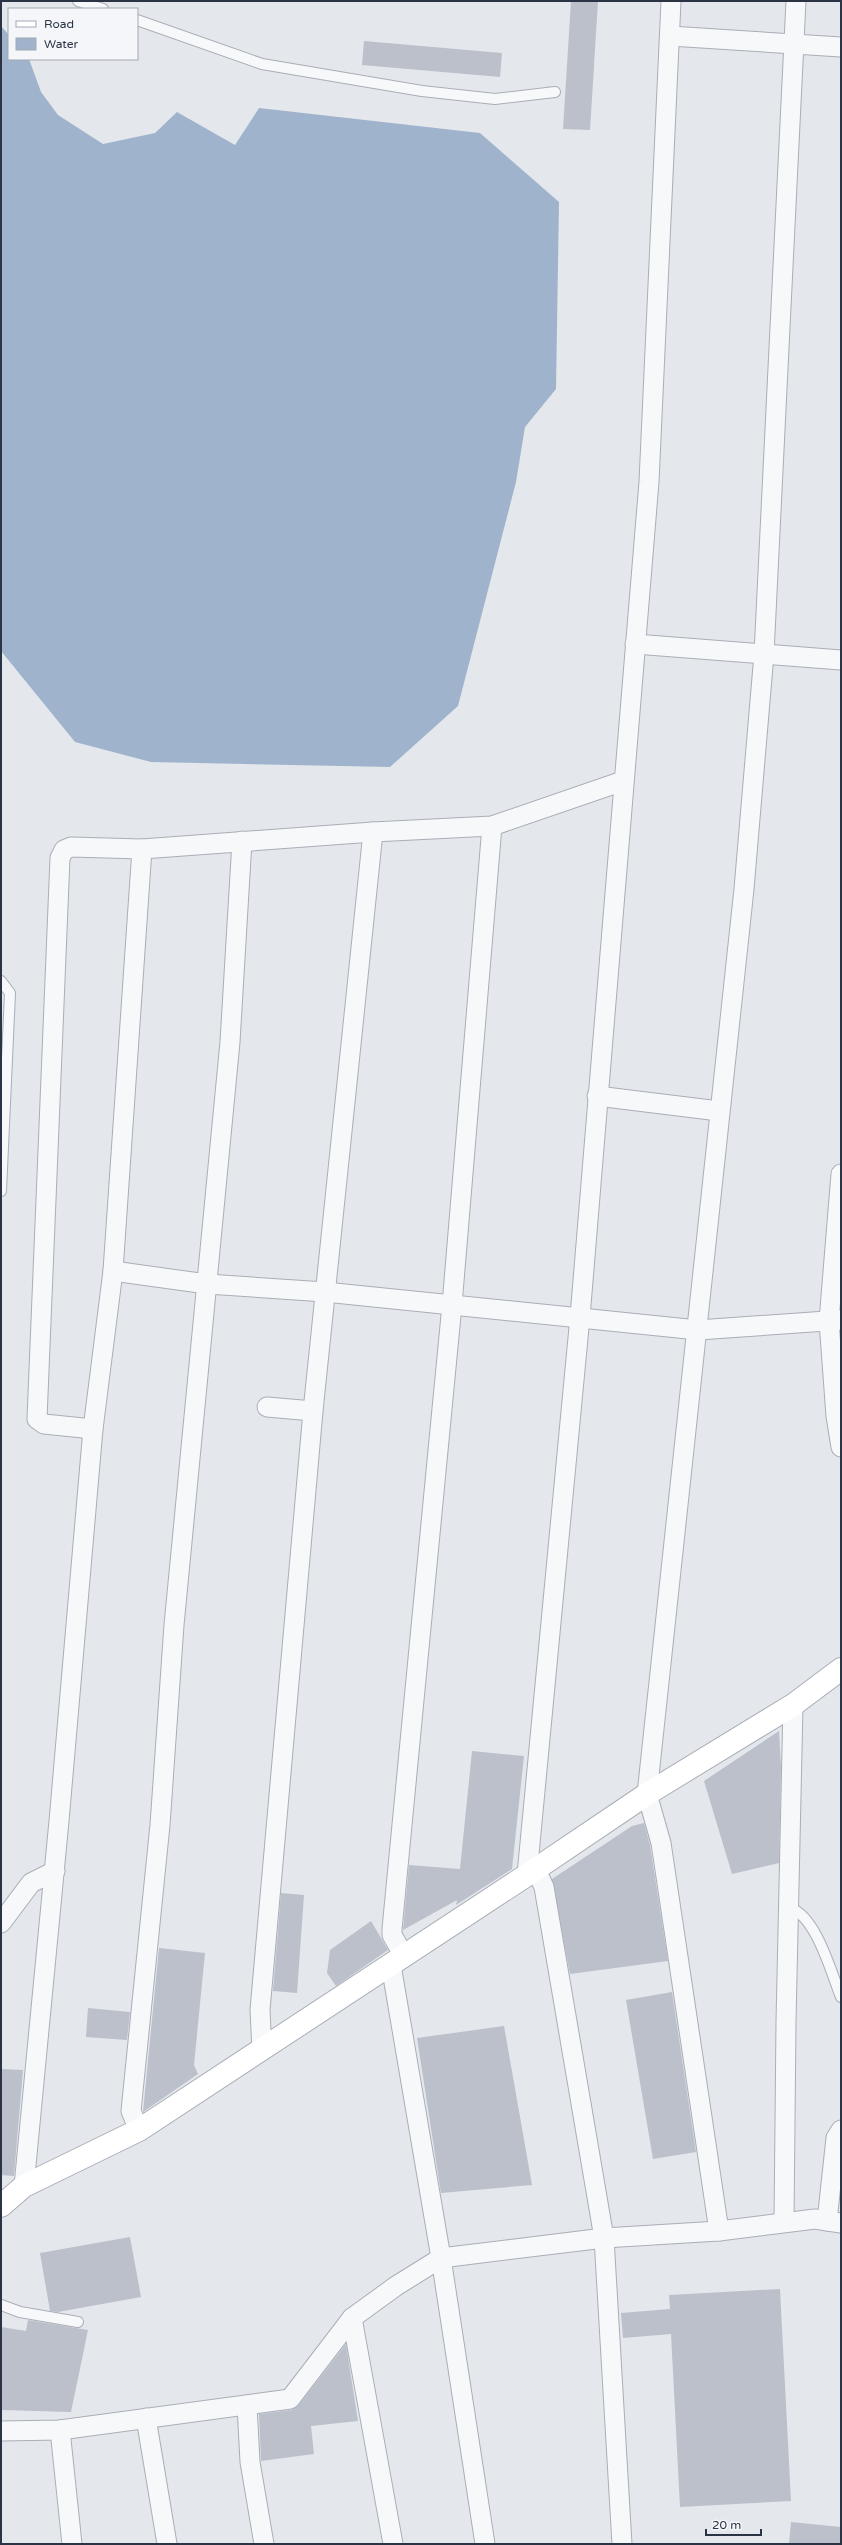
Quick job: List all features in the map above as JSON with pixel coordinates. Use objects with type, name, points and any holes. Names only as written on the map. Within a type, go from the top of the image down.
[{"type":"street","points":[[622,2544],[604,2238],[544,1887],[532,1872],[580,1317],[623,781],[649,482],[671,1]]},
{"type":"street","points":[[719,2231],[660,1843],[647,1794],[698,1330],[744,888],[764,654],[796,1]]},
{"type":"street","points":[[670,36],[841,47]]},
{"type":"street","points":[[635,644],[841,660]]},
{"type":"street","points":[[93,1429],[44,1424],[37,1419],[60,858],[64,850],[71,847],[142,849],[373,832],[492,826],[623,781]]},
{"type":"street","points":[[485,2544],[441,2258],[398,1960],[392,1936],[392,1929],[452,1305],[492,826]]},
{"type":"street","points":[[262,2050],[260,2010],[313,1411],[373,832]]},
{"type":"street","points":[[139,2130],[131,2111],[160,1825],[168,1695],[230,1042],[242,841]]},
{"type":"street","points":[[24,2186],[55,1871],[93,1429],[113,1271],[142,849]]},
{"type":"street","points":[[597,1096],[720,1111]]},
{"type":"street","points":[[841,1174],[835,1321],[836,1416],[841,1447]]},
{"type":"street","points":[[113,1271],[207,1284],[325,1292],[698,1330],[835,1321]]},
{"type":"street","points":[[267,1407],[313,1411]]},
{"type":"street","points":[[1,2206],[24,2186],[139,2130],[532,1872],[647,1794],[793,1705],[841,1669]]},
{"type":"street","points":[[784,2222],[786,2022],[790,1908],[793,1705]]},
{"type":"street","points":[[1,1923],[31,1884],[55,1871]]},
{"type":"street","points":[[1,2431],[60,2430],[290,2399],[352,2318],[396,2286],[441,2258],[604,2238],[719,2231],[815,2219],[834,2222],[836,2138],[841,2130]]},
{"type":"street","points":[[352,2318],[393,2544]]},
{"type":"street","points":[[248,2405],[250,2462],[264,2544]]},
{"type":"street","points":[[146,2418],[167,2544]]},
{"type":"street","points":[[60,2430],[72,2544]]},
{"type":"lane","points":[[78,1],[100,8]]},
{"type":"lane","points":[[138,20],[262,64],[399,88],[496,98],[555,92]]},
{"type":"lane","points":[[1,981],[10,993],[1,1191]]},
{"type":"lane","points":[[790,1908],[799,1911],[811,1925],[841,1997]]},
{"type":"lane","points":[[1,2305],[20,2312],[78,2322]]},
{"type":"water","points":[[1,26],[8,34],[8,60],[29,60],[41,92],[58,115],[103,144],[155,133],[177,112],[235,145],[259,108],[480,133],[559,202],[556,389],[525,427],[516,482],[458,706],[390,767],[151,762],[75,742],[1,651]]},
{"type":"building","points":[[571,1],[598,1],[590,130],[563,129]]},
{"type":"building","points":[[364,41],[502,53],[500,77],[362,65]]},
{"type":"building","points":[[779,1731],[781,1767],[779,1863],[732,1874],[704,1781]]},
{"type":"building","points":[[472,1751],[524,1756],[512,1869],[456,1905],[457,1900],[403,1930],[409,1865],[460,1869]]},
{"type":"building","points":[[644,1823],[650,1845],[668,1961],[570,1974],[552,1879],[632,1826]]},
{"type":"building","points":[[281,1893],[304,1895],[297,1993],[273,1991]]},
{"type":"building","points":[[371,1921],[388,1950],[336,1986],[327,1973],[330,1950]]},
{"type":"building","points":[[159,1948],[205,1953],[194,2065],[198,2074],[143,2112]]},
{"type":"building","points":[[672,1992],[696,2152],[653,2159],[626,2000]]},
{"type":"building","points":[[88,2008],[130,2012],[127,2040],[86,2037]]},
{"type":"building","points":[[504,2026],[532,2185],[441,2193],[417,2038]]},
{"type":"building","points":[[1,2069],[23,2070],[14,2176],[1,2175]]},
{"type":"building","points":[[130,2237],[141,2297],[58,2312],[50,2311],[40,2253]]},
{"type":"building","points":[[780,2289],[791,2501],[680,2507],[671,2334],[623,2338],[621,2313],[670,2309],[669,2295]]},
{"type":"building","points":[[28,2320],[88,2330],[71,2412],[1,2410],[1,2327],[26,2331]]},
{"type":"building","points":[[346,2344],[358,2421],[311,2426],[314,2454],[261,2461],[259,2414],[291,2410],[298,2406]]},
{"type":"building","points":[[791,2522],[841,2527],[841,2544],[789,2544]]}]
